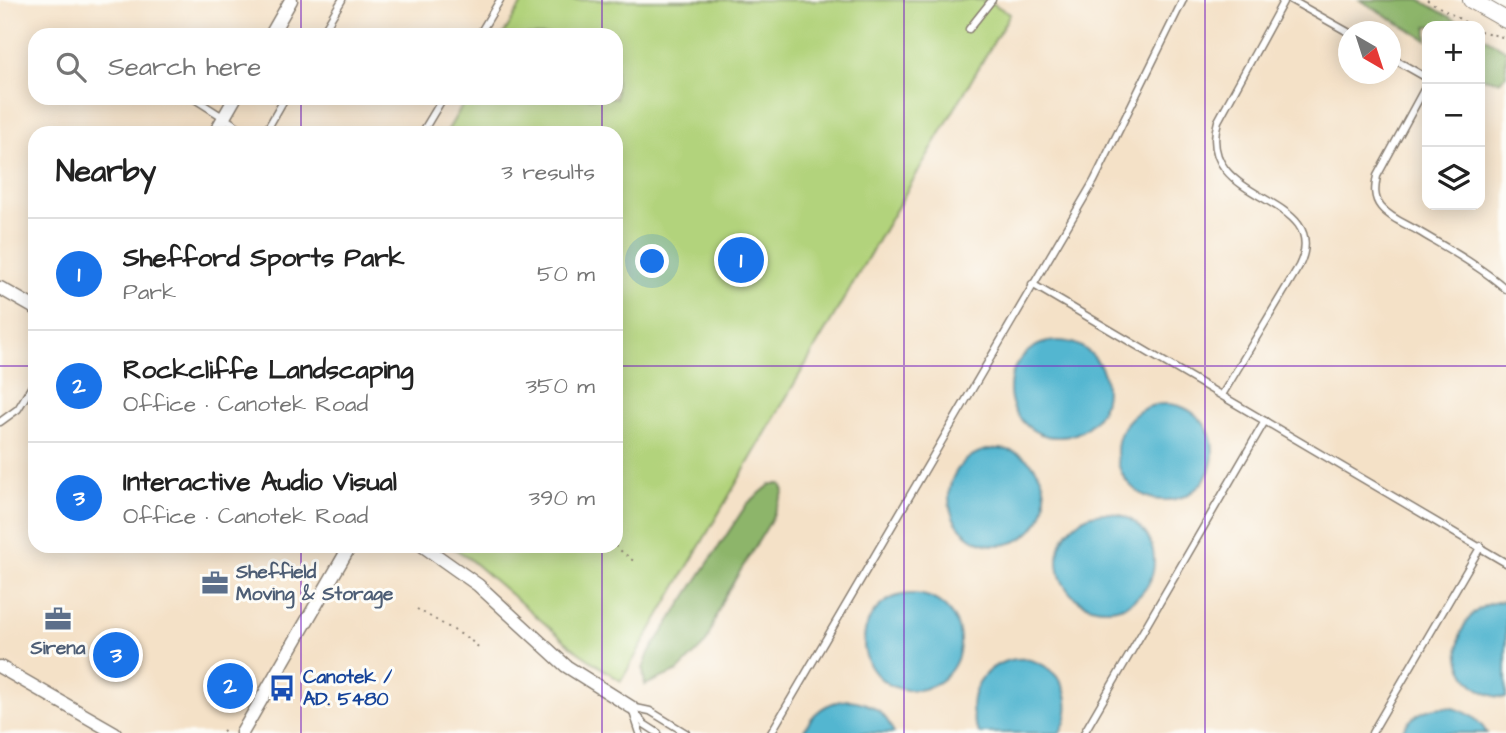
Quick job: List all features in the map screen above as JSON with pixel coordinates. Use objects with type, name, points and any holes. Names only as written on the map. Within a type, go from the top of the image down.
[{"type":"street","points":[[275,28],[291,0]]},
{"type":"street","points":[[1471,0],[1506,20]]},
{"type":"street","points":[[219,126],[231,105]]},
{"type":"street","points":[[0,288],[28,304]]},
{"type":"street","points":[[242,733],[346,553]]},
{"type":"street","points":[[433,553],[478,585],[566,666],[631,707]]},
{"type":"street","points":[[0,667],[115,733]]},
{"type":"lane","points":[[325,28],[342,0]]},
{"type":"lane","points":[[483,28],[500,0]]},
{"type":"lane","points":[[969,29],[992,0]]},
{"type":"lane","points":[[771,733],[1094,181],[1183,0]]},
{"type":"lane","points":[[1222,396],[1298,266],[1304,248],[1305,236],[1297,220],[1230,175],[1222,164],[1215,138],[1218,121],[1284,0]]},
{"type":"lane","points":[[1291,0],[1338,27]]},
{"type":"lane","points":[[1401,63],[1422,75]]},
{"type":"lane","points":[[1422,93],[1377,176],[1376,200],[1387,213],[1473,264],[1506,289]]},
{"type":"lane","points":[[204,105],[237,126]]},
{"type":"lane","points":[[269,126],[281,105]]},
{"type":"lane","points":[[426,126],[439,105]]},
{"type":"lane","points":[[1032,284],[1506,563]]},
{"type":"lane","points":[[0,422],[19,409],[28,393]]},
{"type":"lane","points":[[1084,733],[1265,421]]},
{"type":"lane","points":[[1372,733],[1481,546]]},
{"type":"lane","points":[[631,707],[640,733]]},
{"type":"lane","points":[[631,707],[644,724],[659,733]]},
{"type":"lane","points":[[631,707],[650,711],[685,733]]},
{"type":"path","points":[[1427,0],[1463,21]]},
{"type":"path","points":[[1485,32],[1506,38]]},
{"type":"path","points":[[623,552],[636,563]]},
{"type":"path","points":[[417,609],[469,639],[482,650]]},
{"type":"green space","points":[[524,0],[987,0],[1010,14],[621,681],[578,652],[461,553],[623,553],[623,126],[450,126],[463,105],[623,105],[623,28],[507,28]]},
{"type":"green space","points":[[1360,0],[1420,0],[1457,21],[1422,21],[1422,37],[1401,24],[1401,21],[1395,21]]},
{"type":"green space","points":[[1485,38],[1506,50],[1506,75],[1500,81],[1485,78]]},
{"type":"green space","points":[[771,484],[781,484],[784,491],[770,522],[722,601],[706,643],[678,671],[645,685],[643,669],[649,653],[747,504]]},
{"type":"water","points":[[1058,341],[1076,344],[1092,355],[1103,371],[1106,389],[1103,407],[1092,423],[1076,434],[1058,437],[1040,434],[1024,423],[1013,407],[1010,389],[1013,371],[1024,355],[1040,344]]},
{"type":"water","points":[[1165,404],[1183,407],[1199,418],[1210,434],[1213,452],[1210,470],[1199,486],[1183,497],[1165,500],[1147,497],[1131,486],[1120,470],[1117,452],[1120,434],[1131,418],[1147,407]]},
{"type":"water","points":[[997,449],[1015,452],[1031,463],[1042,479],[1045,497],[1042,515],[1031,531],[1015,542],[997,545],[979,542],[963,531],[952,515],[949,497],[952,479],[963,463],[979,452]]},
{"type":"water","points":[[1106,513],[1124,516],[1140,527],[1151,543],[1154,561],[1151,579],[1140,595],[1124,606],[1106,609],[1088,606],[1072,595],[1061,579],[1058,561],[1061,543],[1072,527],[1088,516]]},
{"type":"water","points":[[912,594],[930,597],[946,608],[957,624],[960,642],[957,660],[946,676],[930,687],[912,690],[894,687],[878,676],[867,660],[864,642],[867,624],[878,608],[894,597]]},
{"type":"water","points":[[1506,601],[1506,698],[1485,693],[1470,681],[1461,666],[1458,649],[1461,632],[1470,617],[1485,606]]},
{"type":"water","points":[[1026,659],[1049,669],[1063,687],[1067,709],[1060,733],[979,733],[972,706],[980,681],[999,664]]},
{"type":"water","points":[[849,700],[864,703],[877,710],[894,733],[803,733],[810,720],[821,709]]},
{"type":"water","points":[[1444,707],[1469,714],[1487,733],[1401,733],[1419,714]]},
{"type":"place","name":"Shefford Sports Park","points":[[741,260]]},
{"type":"place","name":"Sheffield Moving & Storage","points":[[215,583]]},
{"type":"place","name":"Sirena","points":[[58,619]]},
{"type":"place","name":"Interactive Audio Visual","points":[[116,655]]},
{"type":"place","name":"Rockcliffe Landscaping","points":[[230,686]]},
{"type":"place","name":"Canotek / AD. 5480","points":[[282,688]]}]
